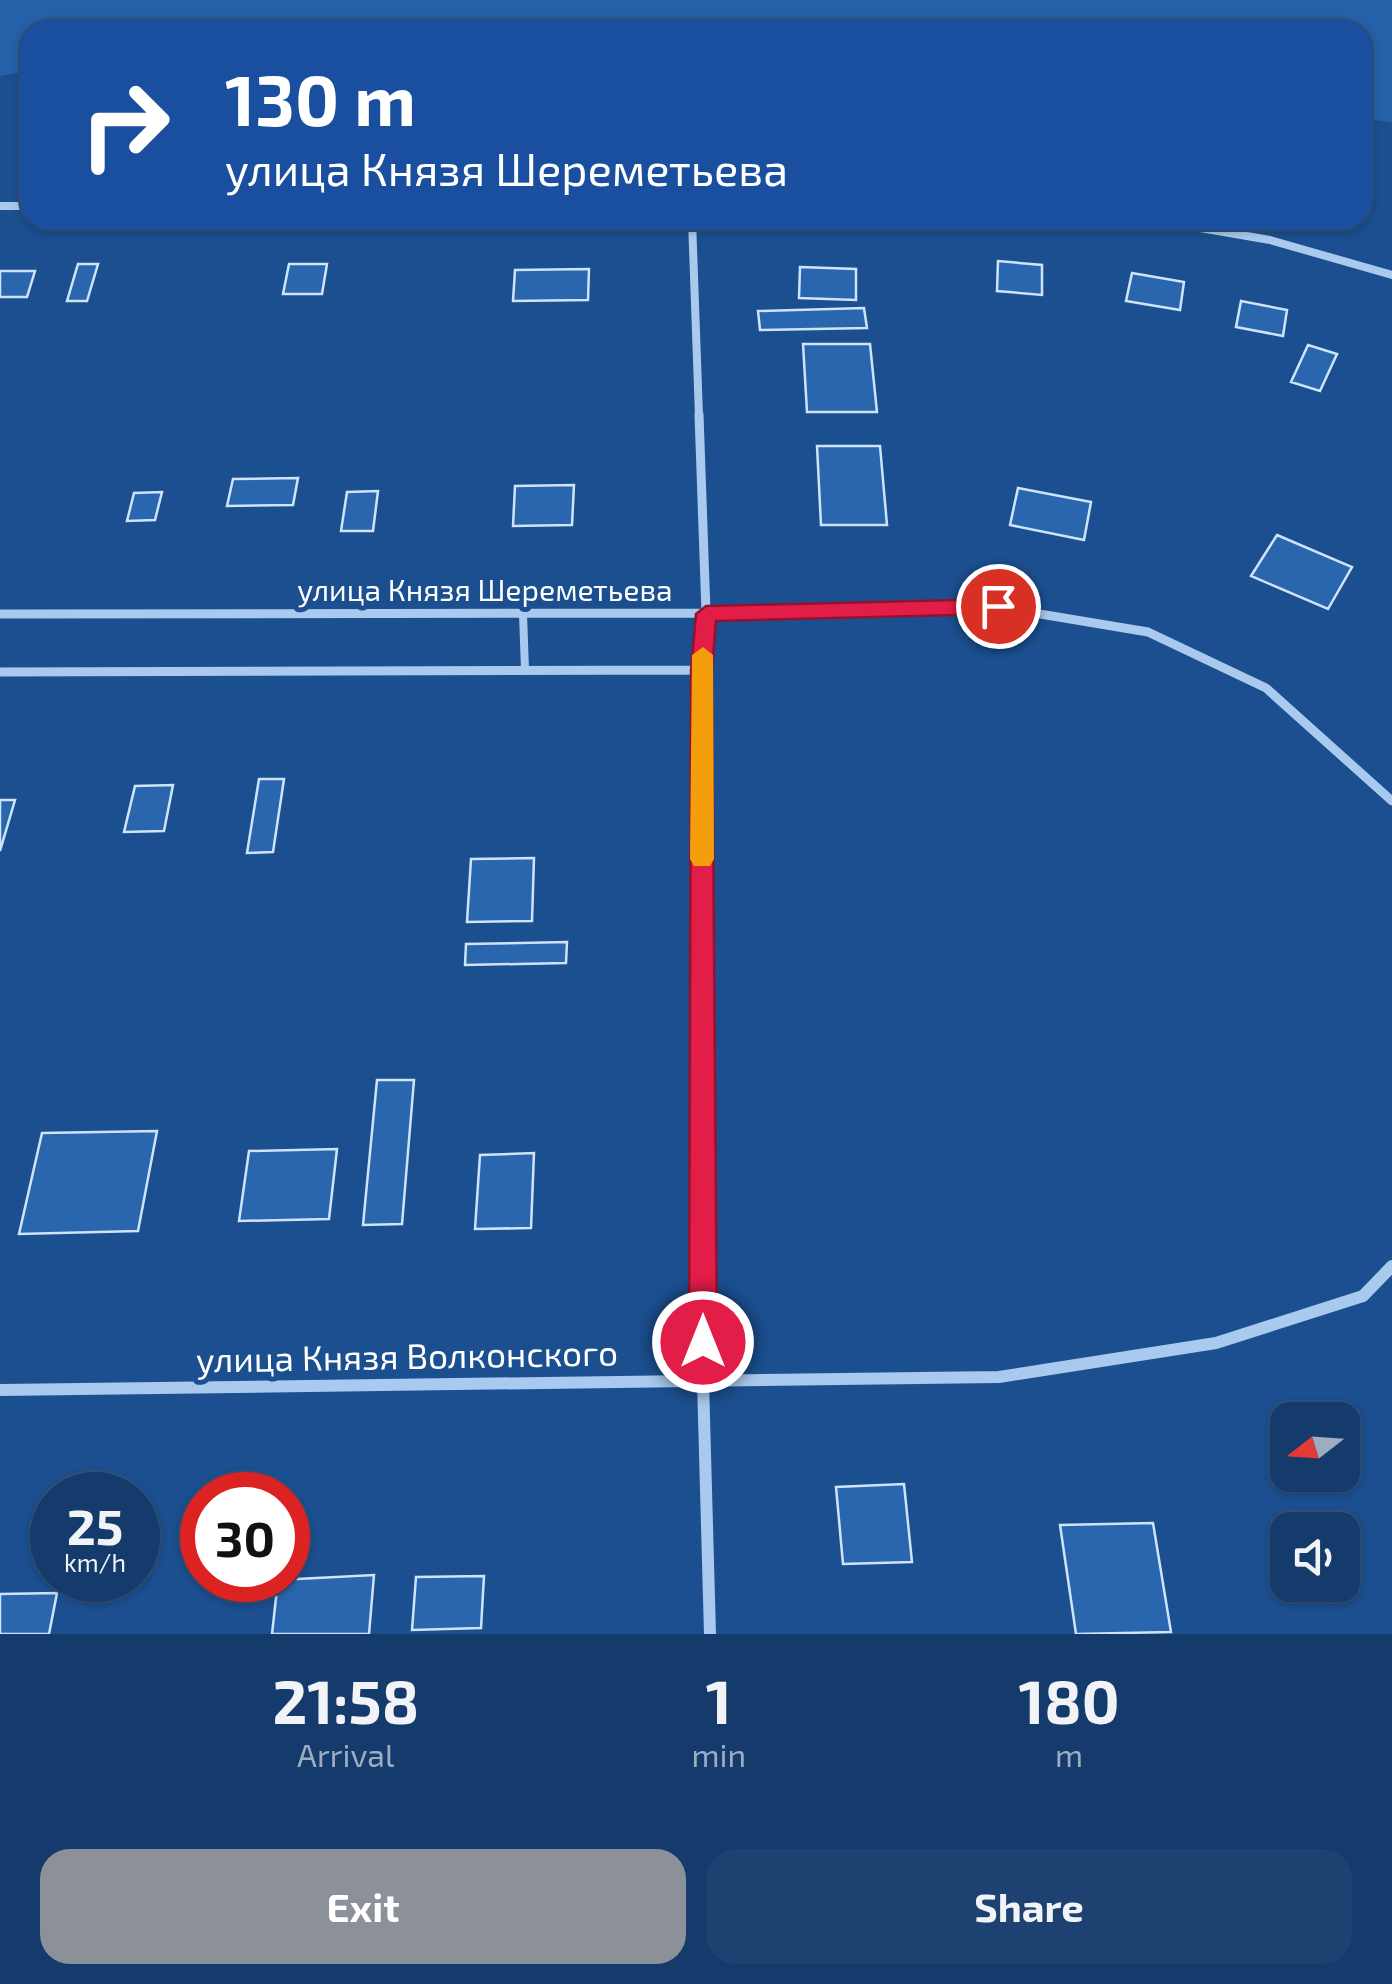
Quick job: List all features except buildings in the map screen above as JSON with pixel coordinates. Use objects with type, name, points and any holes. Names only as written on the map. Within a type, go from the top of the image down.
[{"type":"street","points":[[692,230],[706,614],[702,670],[703,1382],[710,1634]]},
{"type":"street","points":[[1212,230],[1270,240],[1392,275]]},
{"type":"street","name":"улица Князя Шереметьева","points":[[0,614],[706,614],[998,606],[1148,632],[1266,688],[1392,802]]},
{"type":"street","points":[[0,672],[702,670]]},
{"type":"street","name":"улица Князя Волконского","points":[[0,1390],[999,1377],[1216,1343],[1363,1296],[1392,1266]]},
{"type":"lane","points":[[523,614],[525,670]]},
{"type":"shaded area","points":[[0,0],[1392,0],[1392,123],[1372,120],[1372,20],[20,20],[20,73],[0,76]]},
{"type":"slow traffic","points":[[702,859],[703,655]]},
{"type":"route","points":[[703,1342],[702,670],[706,614],[998,606]]}]
